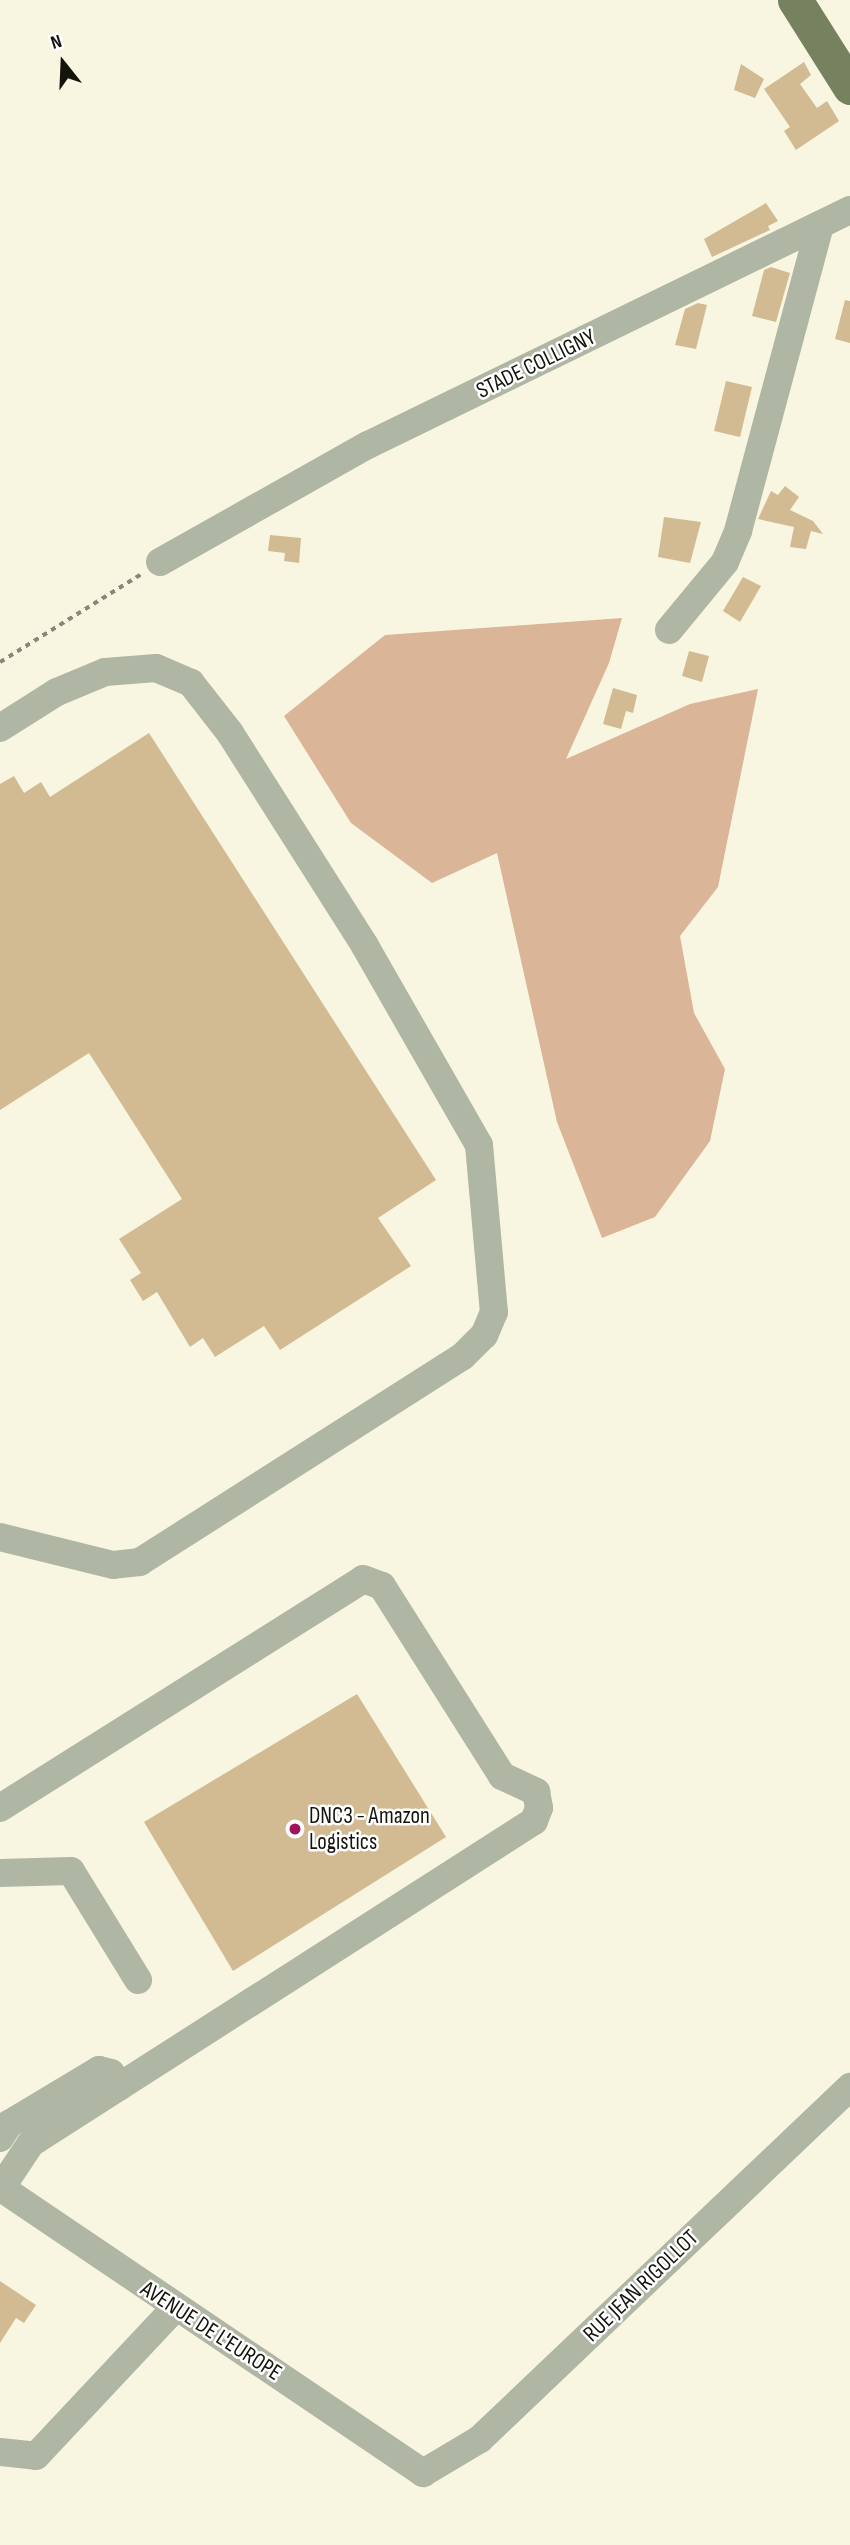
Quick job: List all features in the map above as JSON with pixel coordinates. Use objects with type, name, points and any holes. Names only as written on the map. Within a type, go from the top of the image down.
[{"type":"main road","points":[[795,0],[850,88]]},
{"type":"street","name":"STADE COLLIGNY","points":[[160,562],[253,507],[850,210]]},
{"type":"street","points":[[669,630],[724,562],[738,531],[820,225]]},
{"type":"street","points":[[0,729],[57,692],[105,672],[156,668],[191,683],[230,733],[358,934],[479,1145],[494,1312],[484,1335],[463,1356],[140,1562],[113,1565],[0,1538]]},
{"type":"street","points":[[0,1808],[363,1579],[382,1586],[502,1776],[536,1792],[539,1808],[534,1821],[32,2143],[0,2187]]},
{"type":"street","points":[[0,1872],[71,1871],[138,1980]]},
{"type":"street","points":[[0,2138],[9,2124],[99,2070],[111,2073],[119,2087]]},
{"type":"street","name":"RUE JEAN RIGOLLOT","points":[[423,2473],[480,2439],[850,2087]]},
{"type":"street","name":"AVENUE DE L'EUROPE","points":[[0,2187],[175,2308],[423,2473]]},
{"type":"street","points":[[0,2452],[36,2456],[175,2308]]},
{"type":"path","points":[[0,662],[160,562]]},
{"type":"shaded area","points":[[622,618],[609,663],[566,759],[690,704],[758,689],[718,887],[680,936],[694,1013],[725,1069],[710,1141],[655,1217],[602,1238],[557,1122],[497,853],[432,883],[351,823],[284,716],[385,635]]},
{"type":"building","points":[[804,62],[811,75],[800,84],[817,108],[827,101],[839,121],[796,150],[784,131],[790,127],[764,89]]},
{"type":"building","points":[[741,64],[764,79],[755,98],[734,90]]},
{"type":"building","points":[[766,203],[778,221],[768,226],[770,230],[712,257],[704,239]]},
{"type":"building","points":[[771,267],[790,273],[776,322],[752,316],[764,270]]},
{"type":"building","points":[[845,300],[850,301],[850,343],[835,339]]},
{"type":"building","points":[[698,303],[707,305],[696,349],[675,345],[685,309]]},
{"type":"building","points":[[726,381],[752,387],[740,437],[714,431]]},
{"type":"building","points":[[785,486],[799,497],[790,510],[813,521],[823,534],[811,531],[806,549],[790,547],[794,527],[758,519],[771,491],[778,495]]},
{"type":"building","points":[[664,517],[701,522],[690,563],[658,557]]},
{"type":"building","points":[[270,535],[301,538],[299,563],[284,561],[285,553],[268,551]]},
{"type":"building","points":[[743,577],[761,586],[740,622],[723,611]]},
{"type":"building","points":[[689,651],[709,656],[702,682],[682,676]]},
{"type":"building","points":[[613,688],[637,695],[633,713],[626,711],[621,729],[603,724]]},
{"type":"building","points":[[149,733],[436,1180],[378,1218],[411,1266],[280,1350],[264,1326],[215,1357],[203,1338],[190,1347],[157,1292],[143,1301],[130,1280],[141,1273],[119,1239],[182,1199],[89,1053],[0,1110],[0,784],[14,776],[24,793],[41,782],[50,797]]},
{"type":"building","name":"DNC3 - Amazon Logistics","points":[[357,1694],[446,1837],[233,1971],[144,1822]]},
{"type":"building","points":[[0,2281],[36,2305],[24,2323],[16,2318],[0,2343]]},
{"type":"place","name":"DNC3 - Amazon Logistics","points":[[295,1829]]}]
